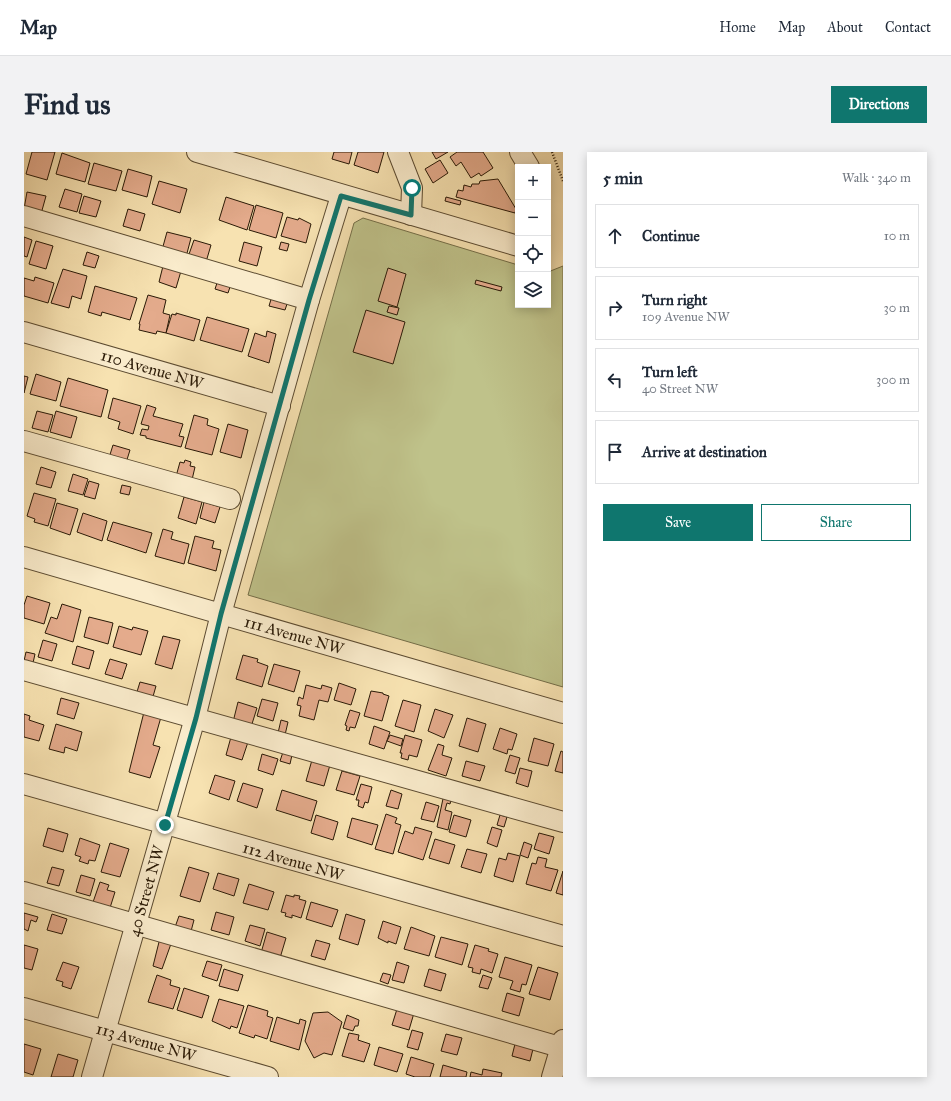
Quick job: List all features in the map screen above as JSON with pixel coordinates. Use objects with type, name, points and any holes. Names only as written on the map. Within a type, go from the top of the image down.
[{"type":"street","points":[[197,152],[341,196],[515,245]]},
{"type":"street","points":[[398,152],[412,188],[411,215]]},
{"type":"street","points":[[520,152],[527,164]]},
{"type":"street","name":"40 Street NW","points":[[92,1077],[196,718],[221,614],[309,300],[341,196]]},
{"type":"street","points":[[24,216],[309,300]]},
{"type":"street","name":"110 Avenue NW","points":[[24,332],[280,406]]},
{"type":"street","points":[[24,442],[230,499]]},
{"type":"street","name":"111 Avenue NW","points":[[24,557],[563,712]]},
{"type":"street","points":[[24,670],[563,822]]},
{"type":"street","name":"112 Avenue NW","points":[[24,784],[563,936]]},
{"type":"street","points":[[24,892],[562,1045],[552,1077]]},
{"type":"street","name":"113 Avenue NW","points":[[24,1008],[268,1077]]},
{"type":"path","points":[[552,152],[563,181]]},
{"type":"green space","points":[[363,218],[515,264],[515,308],[551,308],[551,271],[563,266],[563,687],[248,595],[354,223]]},
{"type":"building","points":[[32,152],[55,152],[47,180],[26,174]]},
{"type":"building","points":[[334,152],[352,152],[349,164],[332,159]]},
{"type":"building","points":[[358,152],[384,152],[378,173],[354,165]]},
{"type":"building","points":[[432,152],[448,152],[436,159]]},
{"type":"building","points":[[457,152],[483,152],[493,168],[481,176],[479,173],[471,178],[461,162],[456,166],[450,157]]},
{"type":"building","points":[[62,153],[90,163],[85,182],[56,174]]},
{"type":"building","points":[[440,160],[448,173],[433,183],[425,169]]},
{"type":"building","points":[[94,163],[122,171],[116,191],[88,184]]},
{"type":"building","points":[[128,169],[152,176],[147,197],[122,190]]},
{"type":"building","points":[[498,179],[515,207],[515,213],[456,197],[458,190],[463,191],[464,185],[471,187],[472,184],[479,184],[480,181]]},
{"type":"building","points":[[159,181],[187,189],[180,213],[152,204]]},
{"type":"building","points":[[65,189],[82,194],[77,212],[59,207]]},
{"type":"building","points":[[27,192],[46,196],[41,214],[24,209]]},
{"type":"building","points":[[84,196],[101,201],[96,217],[79,213]]},
{"type":"building","points":[[226,197],[254,206],[247,230],[219,220]]},
{"type":"building","points":[[446,197],[461,201],[460,205],[445,201]]},
{"type":"building","points":[[256,205],[283,213],[276,238],[249,230]]},
{"type":"building","points":[[128,209],[145,214],[140,231],[123,226]]},
{"type":"building","points":[[287,217],[298,220],[299,218],[311,224],[306,243],[281,236]]},
{"type":"building","points":[[167,232],[191,238],[186,257],[162,250]]},
{"type":"building","points":[[24,237],[32,240],[27,257],[24,256]]},
{"type":"building","points":[[194,240],[211,245],[206,262],[188,257]]},
{"type":"building","points":[[36,241],[53,246],[46,269],[29,264]]},
{"type":"building","points":[[244,242],[262,247],[257,266],[239,261]]},
{"type":"building","points":[[281,242],[289,244],[287,251],[279,249]]},
{"type":"building","points":[[87,252],[99,256],[95,268],[83,265]]},
{"type":"building","points":[[163,266],[181,271],[176,288],[159,282]]},
{"type":"building","points":[[388,268],[406,274],[397,307],[378,301]]},
{"type":"building","points":[[63,269],[87,276],[81,299],[72,296],[69,308],[51,303]]},
{"type":"building","points":[[35,277],[54,283],[48,303],[24,296],[24,278],[34,281]]},
{"type":"building","points":[[476,280],[502,287],[501,291],[475,284]]},
{"type":"building","points":[[217,283],[231,284],[228,293],[215,289]]},
{"type":"building","points":[[95,286],[137,298],[130,320],[102,312],[101,316],[88,312]]},
{"type":"building","points":[[148,295],[166,300],[163,313],[170,315],[166,333],[157,331],[156,334],[139,330],[139,324]]},
{"type":"building","points":[[272,296],[288,301],[285,310],[269,306]]},
{"type":"building","points":[[389,306],[399,308],[397,315],[387,312]]},
{"type":"building","points":[[366,310],[405,322],[393,364],[353,352]]},
{"type":"building","points":[[176,313],[200,320],[194,341],[166,333],[172,314],[176,315]]},
{"type":"building","points":[[207,317],[249,329],[242,352],[200,340]]},
{"type":"building","points":[[267,331],[276,334],[269,363],[248,356],[255,333],[266,337]]},
{"type":"building","points":[[36,374],[61,382],[56,401],[30,394]]},
{"type":"building","points":[[24,376],[28,377],[24,393]]},
{"type":"building","points":[[68,378],[108,390],[101,417],[60,406]]},
{"type":"building","points":[[113,398],[141,406],[133,434],[118,429],[120,422],[108,418]]},
{"type":"building","points":[[147,405],[156,408],[153,416],[183,424],[179,436],[184,437],[181,447],[140,435],[142,429],[148,430],[149,426],[141,424]]},
{"type":"building","points":[[37,411],[53,415],[48,432],[32,428]]},
{"type":"building","points":[[56,411],[77,417],[71,438],[50,432]]},
{"type":"building","points":[[194,415],[208,419],[207,425],[219,429],[212,455],[185,448]]},
{"type":"building","points":[[228,424],[248,430],[241,458],[220,452]]},
{"type":"building","points":[[113,445],[130,450],[125,466],[108,461]]},
{"type":"building","points":[[185,460],[191,462],[190,466],[195,467],[191,484],[175,480],[180,462],[184,463]]},
{"type":"building","points":[[41,467],[56,472],[51,488],[36,484]]},
{"type":"building","points":[[73,474],[88,479],[83,495],[68,491]]},
{"type":"building","points":[[89,481],[99,484],[95,499],[84,496]]},
{"type":"building","points":[[122,485],[131,487],[129,495],[120,493]]},
{"type":"building","points":[[34,493],[56,499],[48,526],[34,522],[35,519],[27,516]]},
{"type":"building","points":[[184,497],[202,502],[196,524],[178,518]]},
{"type":"building","points":[[204,502],[220,507],[215,523],[200,518]]},
{"type":"building","points":[[57,503],[78,509],[70,535],[50,528]]},
{"type":"building","points":[[83,513],[107,521],[102,541],[77,532]]},
{"type":"building","points":[[113,522],[152,533],[146,553],[107,540]]},
{"type":"building","points":[[163,529],[173,532],[171,539],[189,544],[184,564],[155,556]]},
{"type":"building","points":[[195,536],[214,541],[212,548],[221,550],[216,571],[188,563]]},
{"type":"building","points":[[27,596],[50,603],[44,624],[24,618],[24,605]]},
{"type":"building","points":[[62,604],[81,610],[73,642],[45,633],[51,617],[57,619]]},
{"type":"building","points":[[89,617],[113,623],[108,644],[84,637]]},
{"type":"building","points":[[119,626],[132,630],[133,627],[148,631],[141,655],[113,647]]},
{"type":"building","points":[[163,636],[180,640],[172,669],[155,664]]},
{"type":"building","points":[[43,640],[57,644],[52,661],[38,657]]},
{"type":"building","points":[[77,646],[94,651],[89,669],[72,664]]},
{"type":"building","points":[[26,652],[35,654],[33,663],[24,661]]},
{"type":"building","points":[[243,655],[258,659],[257,662],[268,666],[262,687],[236,679]]},
{"type":"building","points":[[110,659],[127,664],[122,679],[105,674]]},
{"type":"building","points":[[274,664],[300,671],[294,692],[268,684]]},
{"type":"building","points":[[140,682],[156,686],[152,700],[136,695]]},
{"type":"building","points":[[339,683],[356,689],[351,705],[334,700]]},
{"type":"building","points":[[306,685],[321,689],[322,685],[332,688],[328,702],[319,700],[314,720],[299,716],[301,706],[297,705],[299,697],[303,699]]},
{"type":"building","points":[[371,691],[383,693],[389,696],[382,721],[364,716]]},
{"type":"building","points":[[61,698],[79,703],[74,719],[57,714]]},
{"type":"building","points":[[262,699],[278,703],[273,721],[257,716]]},
{"type":"building","points":[[403,700],[421,705],[414,732],[395,726]]},
{"type":"building","points":[[238,702],[257,708],[251,727],[233,722]]},
{"type":"building","points":[[435,709],[453,715],[444,738],[428,731]]},
{"type":"building","points":[[350,710],[360,713],[355,728],[350,727],[349,731],[346,730],[347,726],[345,725]]},
{"type":"building","points":[[144,712],[161,717],[153,745],[160,747],[150,778],[129,772]]},
{"type":"building","points":[[24,714],[30,716],[29,720],[44,725],[39,741],[24,737]]},
{"type":"building","points":[[467,718],[486,724],[478,752],[459,746]]},
{"type":"building","points":[[281,720],[288,722],[285,735],[278,733]]},
{"type":"building","points":[[56,724],[82,732],[77,751],[65,747],[64,753],[49,749]]},
{"type":"building","points":[[374,726],[390,732],[384,749],[369,744]]},
{"type":"building","points":[[500,728],[517,734],[512,750],[508,749],[507,754],[493,749]]},
{"type":"building","points":[[390,735],[403,739],[401,746],[387,741]]},
{"type":"building","points":[[405,735],[422,740],[417,757],[409,755],[408,760],[401,758],[402,753],[400,753]]},
{"type":"building","points":[[231,737],[248,742],[242,760],[226,755]]},
{"type":"building","points":[[534,738],[554,744],[548,766],[528,761]]},
{"type":"building","points":[[438,744],[444,746],[442,755],[452,758],[446,776],[428,770]]},
{"type":"building","points":[[561,751],[563,752],[563,773],[555,771]]},
{"type":"building","points":[[283,752],[292,755],[290,764],[280,761]]},
{"type":"building","points":[[262,754],[278,759],[273,775],[258,770]]},
{"type":"building","points":[[510,755],[520,758],[515,774],[505,771]]},
{"type":"building","points":[[312,760],[330,765],[324,786],[306,781]]},
{"type":"building","points":[[466,761],[485,766],[480,781],[462,776]]},
{"type":"building","points":[[520,768],[532,771],[528,787],[516,783]]},
{"type":"building","points":[[342,771],[360,776],[354,795],[336,790]]},
{"type":"building","points":[[215,775],[235,781],[229,800],[209,793]]},
{"type":"building","points":[[243,783],[263,789],[257,808],[237,801]]},
{"type":"building","points":[[361,784],[372,787],[368,803],[365,802],[363,808],[358,806],[359,800],[356,800]]},
{"type":"building","points":[[282,790],[317,801],[311,821],[276,810]]},
{"type":"building","points":[[391,790],[402,794],[398,809],[386,806]]},
{"type":"building","points":[[444,794],[452,796],[450,804],[447,803],[445,810],[452,812],[448,830],[437,827]]},
{"type":"building","points":[[426,802],[439,806],[434,822],[421,819]]},
{"type":"building","points":[[386,814],[397,818],[395,823],[401,825],[393,854],[375,849]]},
{"type":"building","points":[[316,815],[338,822],[333,840],[311,833]]},
{"type":"building","points":[[454,815],[471,820],[466,837],[449,832]]},
{"type":"building","points":[[500,815],[507,817],[504,827],[497,825]]},
{"type":"building","points":[[352,818],[378,825],[372,845],[347,837]]},
{"type":"building","points":[[415,827],[432,832],[423,860],[398,852],[405,831],[413,834]]},
{"type":"building","points":[[492,827],[502,830],[497,847],[487,843]]},
{"type":"building","points":[[48,828],[68,834],[63,852],[43,846]]},
{"type":"building","points":[[539,833],[554,837],[549,854],[534,849]]},
{"type":"building","points":[[80,838],[100,845],[95,861],[89,860],[88,864],[79,861],[81,857],[75,855]]},
{"type":"building","points":[[435,839],[455,845],[449,864],[429,858]]},
{"type":"building","points":[[524,842],[532,845],[528,858],[520,855]]},
{"type":"building","points":[[110,843],[129,849],[120,877],[101,872]]},
{"type":"building","points":[[467,849],[487,854],[481,873],[461,867]]},
{"type":"building","points":[[508,853],[520,856],[513,882],[494,876],[499,858],[506,860]]},
{"type":"building","points":[[538,857],[547,859],[545,867],[558,870],[551,891],[526,884],[532,863],[536,864]]},
{"type":"building","points":[[52,867],[64,870],[59,886],[47,883]]},
{"type":"building","points":[[189,867],[209,873],[200,902],[180,896]]},
{"type":"building","points":[[563,871],[563,895],[556,893]]},
{"type":"building","points":[[218,873],[239,879],[234,896],[213,889]]},
{"type":"building","points":[[81,875],[95,879],[90,896],[76,892]]},
{"type":"building","points":[[100,882],[109,885],[107,890],[115,892],[109,911],[92,905]]},
{"type":"building","points":[[249,884],[274,892],[268,910],[243,903]]},
{"type":"building","points":[[286,895],[294,897],[294,895],[300,896],[299,899],[306,901],[301,918],[292,915],[292,918],[285,916],[286,913],[281,912]]},
{"type":"building","points":[[311,902],[338,910],[332,927],[306,919]]},
{"type":"building","points":[[216,912],[234,917],[229,935],[211,930]]},
{"type":"building","points":[[24,913],[38,917],[36,922],[31,920],[28,931],[24,929]]},
{"type":"building","points":[[52,914],[67,919],[62,934],[47,930]]},
{"type":"building","points":[[346,914],[365,920],[358,945],[339,939]]},
{"type":"building","points":[[179,916],[194,920],[190,935],[174,930]]},
{"type":"building","points":[[383,921],[401,927],[396,944],[388,941],[388,943],[378,938]]},
{"type":"building","points":[[250,925],[265,929],[260,946],[245,941]]},
{"type":"building","points":[[411,927],[435,936],[429,956],[404,949]]},
{"type":"building","points":[[267,932],[286,938],[280,958],[261,953]]},
{"type":"building","points":[[441,937],[468,944],[462,965],[435,957]]},
{"type":"building","points":[[160,938],[172,941],[162,969],[153,966]]},
{"type":"building","points":[[316,940],[330,944],[325,960],[311,956]]},
{"type":"building","points":[[24,945],[38,949],[32,970],[24,968]]},
{"type":"building","points":[[475,945],[489,949],[488,951],[498,954],[492,973],[481,969],[480,974],[472,972],[473,968],[468,967]]},
{"type":"building","points":[[505,957],[532,965],[526,985],[522,984],[520,992],[510,989],[513,981],[499,977]]},
{"type":"building","points":[[207,961],[222,965],[217,981],[202,976]]},
{"type":"building","points":[[63,962],[79,967],[71,989],[62,986],[63,982],[56,980]]},
{"type":"building","points":[[397,962],[409,966],[404,983],[392,980]]},
{"type":"building","points":[[538,967],[558,973],[550,1000],[529,994]]},
{"type":"building","points":[[224,969],[243,975],[238,991],[219,986]]},
{"type":"building","points":[[429,969],[446,974],[441,991],[424,986]]},
{"type":"building","points":[[383,973],[391,975],[388,984],[380,981]]},
{"type":"building","points":[[157,975],[171,980],[170,985],[180,988],[173,1009],[148,1002]]},
{"type":"building","points":[[483,975],[492,978],[488,989],[479,987]]},
{"type":"building","points":[[184,988],[209,996],[202,1018],[177,1010]]},
{"type":"building","points":[[507,993],[524,998],[519,1016],[502,1011]]},
{"type":"building","points":[[219,999],[244,1006],[237,1028],[231,1026],[230,1029],[212,1021]]},
{"type":"building","points":[[248,1005],[268,1011],[267,1016],[273,1018],[267,1039],[255,1035],[254,1038],[239,1033]]},
{"type":"building","points":[[397,1009],[414,1013],[409,1030],[392,1025]]},
{"type":"building","points":[[328,1012],[342,1022],[332,1055],[324,1053],[314,1058],[305,1041],[313,1013]]},
{"type":"building","points":[[347,1015],[359,1020],[358,1026],[355,1026],[353,1031],[343,1028]]},
{"type":"building","points":[[277,1017],[299,1024],[300,1019],[306,1021],[299,1050],[270,1041]]},
{"type":"building","points":[[412,1030],[423,1033],[418,1050],[407,1047]]},
{"type":"building","points":[[349,1033],[359,1035],[358,1040],[370,1044],[364,1062],[342,1056]]},
{"type":"building","points":[[446,1034],[462,1038],[457,1055],[441,1051]]},
{"type":"building","points":[[24,1044],[41,1049],[33,1075],[24,1072]]},
{"type":"building","points":[[515,1044],[533,1049],[530,1061],[512,1056]]},
{"type":"building","points":[[379,1047],[403,1054],[397,1072],[374,1065]]},
{"type":"building","points":[[58,1054],[78,1060],[73,1077],[51,1077]]},
{"type":"building","points":[[411,1057],[434,1064],[430,1077],[415,1077],[406,1074]]},
{"type":"building","points":[[443,1065],[467,1072],[466,1077],[440,1077]]},
{"type":"building","points":[[483,1069],[502,1073],[501,1077],[470,1077],[471,1072],[482,1075]]},
{"type":"route","points":[[165,825],[196,718],[221,614],[309,300],[341,196],[411,215],[412,188]]}]
